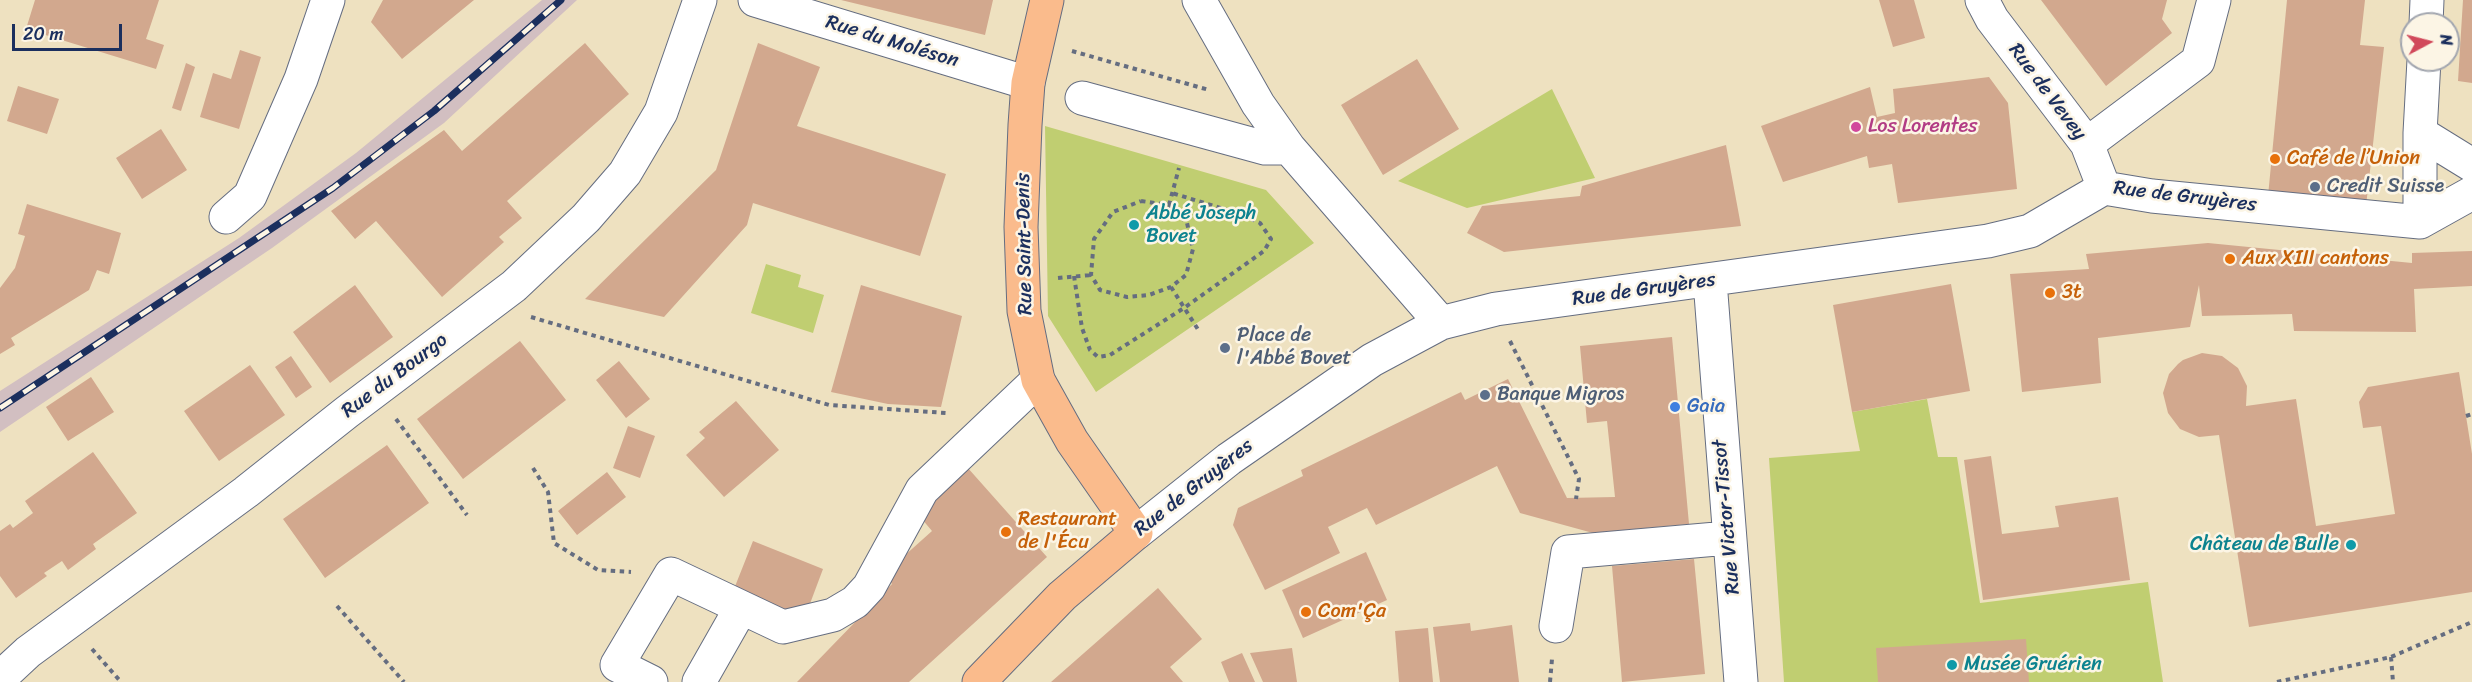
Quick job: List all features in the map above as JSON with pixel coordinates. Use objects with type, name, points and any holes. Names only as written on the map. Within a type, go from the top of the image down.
[{"type":"main road","name":"Rue Saint-Denis","points":[[1047,0],[1029,83],[1022,227],[1024,311],[1038,380],[1072,441],[1136,533]]},
{"type":"main road","name":"Rue de Gruyères","points":[[979,682],[1062,596],[1136,533]]},
{"type":"street","points":[[226,217],[250,196],[301,79],[328,0]]},
{"type":"street","name":"Rue du Bourgo","points":[[0,678],[28,652],[246,492],[513,286],[586,218],[625,173],[661,112],[700,0]]},
{"type":"street","name":"Rue du Moléson","points":[[755,0],[1029,83]]},
{"type":"street","points":[[1199,0],[1258,104],[1289,148],[1441,323]]},
{"type":"street","name":"Rue de Vevey","points":[[1982,0],[1992,19],[2087,144],[2104,188]]},
{"type":"street","points":[[2087,144],[2198,61],[2214,0]]},
{"type":"street","points":[[2423,72],[2420,133],[2420,222],[2472,193]]},
{"type":"street","points":[[1082,98],[1265,148],[1289,148]]},
{"type":"street","points":[[2420,133],[2472,165]]},
{"type":"street","name":"Rue de Gruyères","points":[[1136,533],[1228,459],[1372,360],[1441,323],[1496,309],[1988,241],[2030,231],[2104,188],[2152,196],[2420,222]]},
{"type":"street","name":"Rue Victor-Tissot","points":[[1710,281],[1728,538],[1741,682]]},
{"type":"street","points":[[651,682],[617,665],[671,574],[783,627],[833,615],[855,602],[869,587],[922,490],[1038,380]]},
{"type":"street","points":[[1556,626],[1568,552],[1728,538]]},
{"type":"street","points":[[699,682],[741,608]]},
{"type":"path","points":[[1070,50],[1216,92]]},
{"type":"path","points":[[1169,205],[1179,168]]},
{"type":"path","points":[[1074,276],[1082,328],[1090,350],[1098,357],[1110,355],[1184,308],[1264,251],[1271,239],[1260,223],[1240,213],[1172,193]]},
{"type":"path","points":[[1141,201],[1169,205],[1187,223],[1193,249],[1186,274],[1171,287],[1149,295],[1127,297],[1100,290],[1091,275],[1094,239],[1113,212],[1141,201]]},
{"type":"path","points":[[1055,278],[1091,275]]},
{"type":"path","points":[[1171,287],[1199,331]]},
{"type":"path","points":[[525,315],[829,405],[946,413]]},
{"type":"path","points":[[1506,333],[1579,479],[1576,499]]},
{"type":"path","points":[[390,411],[466,515]]},
{"type":"path","points":[[2466,416],[2472,414]]},
{"type":"path","points":[[533,468],[548,492],[554,543],[598,570],[671,574]]},
{"type":"path","points":[[337,606],[404,682]]},
{"type":"path","points":[[2277,682],[2391,657],[2472,622]]},
{"type":"path","points":[[90,646],[121,682]]},
{"type":"path","points":[[2391,657],[2392,682]]},
{"type":"shaded area","points":[[542,0],[577,0],[444,123],[272,248],[0,432],[0,391],[239,238],[356,153]]},
{"type":"green space","points":[[1552,89],[1595,178],[1467,208],[1398,181]]},
{"type":"green space","points":[[1045,126],[1266,190],[1314,243],[1096,392],[1048,316]]},
{"type":"green space","points":[[766,264],[801,275],[798,287],[824,295],[813,333],[751,313]]},
{"type":"green space","points":[[1927,399],[1938,457],[1957,457],[1980,603],[2148,582],[2163,682],[1784,682],[1769,458],[1860,451],[1852,412]]},
{"type":"building","points":[[35,0],[159,0],[146,39],[164,45],[156,69],[26,29]]},
{"type":"building","points":[[383,0],[474,0],[402,59],[371,22]]},
{"type":"building","points":[[841,0],[993,0],[985,35]]},
{"type":"building","points":[[1879,0],[1914,0],[1925,38],[1893,47]]},
{"type":"building","points":[[2041,0],[2167,0],[2162,19],[2172,33],[2106,86]]},
{"type":"building","points":[[2287,0],[2365,0],[2360,45],[2384,47],[2366,206],[2268,196]]},
{"type":"building","points":[[2463,0],[2472,0],[2472,83],[2458,81]]},
{"type":"building","points":[[585,43],[629,94],[507,201],[522,218],[499,237],[504,242],[442,297],[376,221],[355,239],[331,211],[444,130],[462,151]]},
{"type":"building","points":[[758,43],[820,67],[797,126],[946,174],[920,256],[753,203],[747,225],[664,317],[585,299],[716,170]]},
{"type":"building","points":[[240,50],[261,57],[239,129],[200,117],[213,73],[231,79]]},
{"type":"building","points":[[1417,59],[1459,129],[1383,175],[1341,105]]},
{"type":"building","points":[[186,63],[195,67],[181,111],[172,108]]},
{"type":"building","points":[[1989,77],[2008,103],[2017,189],[1898,203],[1892,164],[1869,168],[1867,156],[1783,182],[1761,126],[1870,87],[1877,117],[1895,113],[1893,89]]},
{"type":"building","points":[[18,86],[59,99],[47,134],[7,121]]},
{"type":"building","points":[[161,129],[187,170],[142,199],[116,158]]},
{"type":"building","points":[[1726,145],[1741,226],[1504,252],[1467,233],[1482,206],[1580,196],[1582,186]]},
{"type":"building","points":[[27,204],[121,233],[109,274],[97,270],[89,290],[11,338],[15,345],[0,354],[0,288],[15,268],[25,236],[18,234]]},
{"type":"building","points":[[2208,243],[2412,263],[2412,253],[2472,251],[2472,286],[2414,289],[2416,332],[2294,331],[2292,314],[2202,316],[2199,285],[2190,327],[2098,338],[2101,383],[2022,392],[2010,274],[2089,269],[2086,254]]},
{"type":"building","points":[[1951,284],[1970,391],[1852,412],[1833,305]]},
{"type":"building","points":[[355,285],[393,337],[330,383],[293,332]]},
{"type":"building","points":[[861,285],[962,316],[941,407],[888,404],[831,392]]},
{"type":"building","points":[[1672,337],[1689,524],[1593,533],[1520,513],[1497,466],[1376,525],[1367,508],[1328,527],[1340,553],[1265,590],[1233,525],[1238,508],[1303,476],[1301,470],[1461,392],[1465,400],[1508,379],[1567,498],[1615,497],[1607,421],[1587,423],[1580,346]]},
{"type":"building","points":[[520,341],[566,400],[463,479],[417,419]]},
{"type":"building","points":[[2202,353],[2222,356],[2238,368],[2247,386],[2246,406],[2296,399],[2316,526],[2395,514],[2381,426],[2363,428],[2359,402],[2368,387],[2459,372],[2472,454],[2472,592],[2249,627],[2219,435],[2199,437],[2180,429],[2168,413],[2163,393],[2169,374],[2178,364]]},
{"type":"building","points":[[291,356],[312,387],[296,398],[275,367]]},
{"type":"building","points":[[619,361],[650,399],[626,418],[596,380]]},
{"type":"building","points":[[250,365],[285,415],[219,461],[184,411]]},
{"type":"building","points":[[91,377],[114,412],[68,441],[46,407]]},
{"type":"building","points":[[736,401],[779,450],[724,497],[686,455],[705,438],[699,432]]},
{"type":"building","points":[[628,426],[655,436],[640,478],[613,468]]},
{"type":"building","points":[[387,445],[429,503],[325,578],[283,519]]},
{"type":"building","points":[[93,452],[137,513],[93,544],[96,549],[68,570],[62,561],[44,573],[47,576],[16,598],[0,576],[0,531],[10,524],[13,528],[33,513],[25,501]]},
{"type":"building","points":[[1991,456],[2002,534],[2059,527],[2055,506],[2118,497],[2130,580],[1983,600],[1964,460]]},
{"type":"building","points":[[967,467],[1047,557],[909,682],[797,682],[892,584],[884,574],[932,531],[916,512]]},
{"type":"building","points":[[607,472],[626,497],[577,535],[558,511]]},
{"type":"building","points":[[753,541],[823,569],[805,617],[734,589]]},
{"type":"building","points":[[1366,552],[1387,600],[1303,638],[1282,590]]},
{"type":"building","points":[[1694,559],[1705,674],[1622,682],[1612,566]]},
{"type":"building","points":[[1158,588],[1202,639],[1170,667],[1183,682],[1051,682]]},
{"type":"building","points":[[1470,623],[1471,631],[1512,625],[1519,682],[1440,682],[1433,627]]},
{"type":"building","points":[[1428,628],[1433,682],[1399,682],[1395,631]]},
{"type":"building","name":"Musée Gruérien","points":[[2026,639],[2029,682],[1878,682],[1876,648]]},
{"type":"building","points":[[1292,648],[1297,682],[1263,682],[1250,653]]},
{"type":"building","points":[[1242,653],[1255,682],[1229,682],[1221,662]]},
{"type":"railway","points":[[0,408],[333,188],[434,111],[561,0]]},
{"type":"place","name":"Los Lorentes","points":[[1856,127]]},
{"type":"place","name":"Café de l’Union","points":[[2275,159]]},
{"type":"place","name":"Credit Suisse","points":[[2315,187]]},
{"type":"place","name":"Abbé Joseph Bovet","points":[[1134,225]]},
{"type":"place","name":"Aux XIII cantons","points":[[2230,259]]},
{"type":"place","name":"3t","points":[[2050,293]]},
{"type":"place","name":"Place de l'Abbé Bovet","points":[[1225,348]]},
{"type":"place","name":"Banque Migros","points":[[1485,395]]},
{"type":"place","name":"Gaia","points":[[1675,407]]},
{"type":"place","name":"Restaurant de l'Écu","points":[[1006,532]]},
{"type":"place","name":"Château de Bulle","points":[[2351,545]]},
{"type":"place","name":"Com'Ça","points":[[1306,612]]},
{"type":"place","name":"Musée Gruérien","points":[[1952,665]]}]
